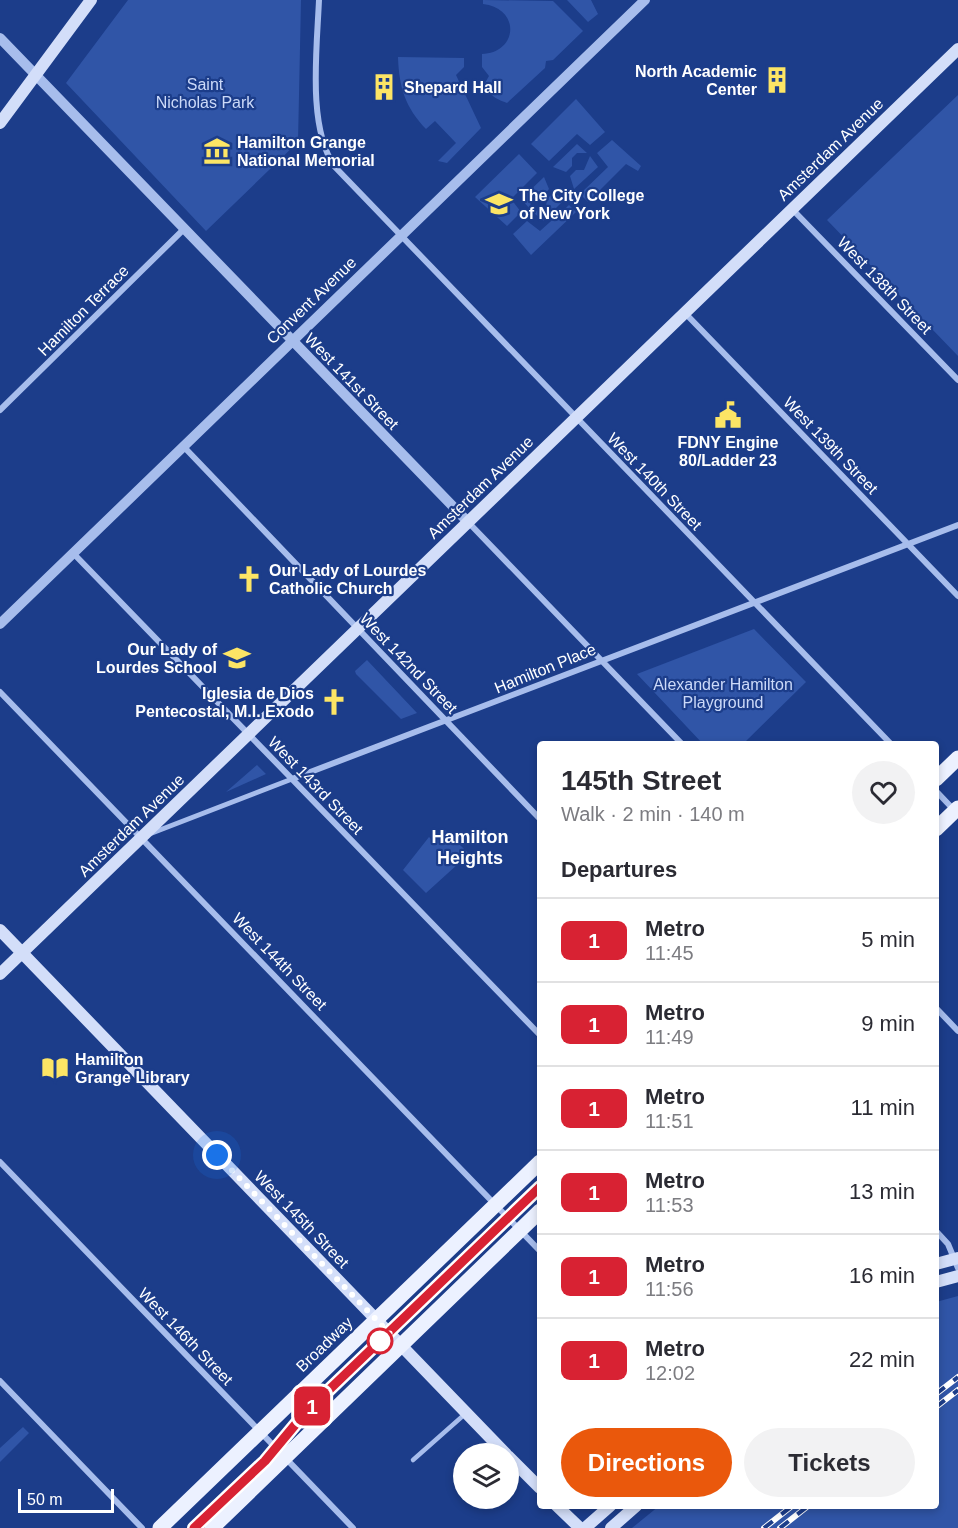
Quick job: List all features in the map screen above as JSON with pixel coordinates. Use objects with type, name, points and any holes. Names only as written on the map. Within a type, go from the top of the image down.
[{"type":"main road","points":[[0,123],[91,0]]},
{"type":"main road","name":"Amsterdam Avenue","points":[[0,974],[958,49]]},
{"type":"main road","points":[[939,776],[958,758]]},
{"type":"main road","points":[[939,826],[957,811]]},
{"type":"main road","name":"West 145th Street","points":[[0,930],[496,1443]]},
{"type":"main road","name":"Broadway","points":[[160,1528],[537,1165]]},
{"type":"main road","points":[[212,1528],[402,1347],[537,1214]]},
{"type":"main road","points":[[939,1264],[957,1262]]},
{"type":"main road","points":[[939,1280],[958,1276]]},
{"type":"main road","name":"West 145th Street","points":[[519,1467],[537,1485]]},
{"type":"main road","points":[[560,1509],[580,1528]]},
{"type":"main road","points":[[585,1528],[607,1509]]},
{"type":"main road","points":[[612,1528],[633,1509]]},
{"type":"street","name":"West 140th Street","points":[[319,0],[317,112],[322,144],[339,172],[888,741]]},
{"type":"street","name":"Convent Avenue","points":[[0,624],[645,0]]},
{"type":"street","name":"West 141st Street","points":[[0,38],[679,741]]},
{"type":"street","name":"West 138th Street","points":[[792,209],[958,380]]},
{"type":"street","name":"Hamilton Terrace","points":[[0,410],[184,229]]},
{"type":"street","name":"West 139th Street","points":[[685,313],[958,596]]},
{"type":"street","name":"West 142nd Street","points":[[184,447],[537,816]]},
{"type":"street","name":"Hamilton Place","points":[[142,837],[958,525]]},
{"type":"street","name":"West 143rd Street","points":[[73,553],[537,1032]]},
{"type":"street","name":"West 144th Street","points":[[0,692],[537,1248]]},
{"type":"street","points":[[939,794],[957,811]]},
{"type":"street","points":[[939,1011],[958,1030]]},
{"type":"street","name":"West 146th Street","points":[[0,1162],[353,1528]]},
{"type":"street","points":[[939,1234],[948,1244],[957,1262]]},
{"type":"street","points":[[0,1381],[141,1528]]},
{"type":"lane","points":[[413,1460],[467,1413]]},
{"type":"green space","name":"Saint Nicholas Park","points":[[128,0],[301,0],[298,142],[206,231],[66,83]]},
{"type":"green space","points":[[483,0],[553,1],[583,31],[553,60],[546,61],[545,68],[507,103],[493,96],[487,87],[485,83],[489,76],[482,67],[482,54],[503,46],[510,30],[509,21],[504,13],[495,7],[483,4]]},
{"type":"green space","points":[[567,0],[591,0],[598,14],[588,22]]},
{"type":"green space","points":[[398,57],[464,58],[464,67],[456,75],[481,128],[447,163],[438,161],[456,143],[435,121],[426,129],[413,113],[404,96]]},
{"type":"green space","points":[[958,95],[958,356],[827,220]]},
{"type":"green space","points":[[576,99],[605,132],[590,145],[577,134],[549,161],[531,144]]},
{"type":"green space","points":[[612,140],[641,166],[638,171],[626,164],[588,202],[580,194],[608,167],[597,153]]},
{"type":"green space","points":[[577,144],[587,153],[577,153],[572,158],[572,166],[566,172],[553,167]]},
{"type":"green space","points":[[519,154],[537,173],[511,199],[521,212],[507,226],[475,197]]},
{"type":"green space","points":[[590,156],[598,167],[574,189],[570,176],[576,170],[584,170]]},
{"type":"green space","points":[[544,177],[549,189],[544,195],[536,195],[531,199],[530,209],[521,199]]},
{"type":"green space","points":[[553,193],[565,199],[543,221],[533,212],[546,207],[547,199]]},
{"type":"green space","points":[[569,205],[576,212],[531,255],[513,234],[527,221],[540,231]]},
{"type":"green space","name":"Alexander Hamilton Playground","points":[[754,629],[806,682],[746,741],[700,741],[637,674]]},
{"type":"green space","points":[[367,660],[417,713],[401,719],[356,674],[355,671]]},
{"type":"green space","points":[[257,765],[266,774],[226,792]]},
{"type":"green space","points":[[444,829],[469,854],[426,893],[403,870],[429,837],[432,840]]},
{"type":"green space","points":[[958,1296],[958,1528],[632,1528],[655,1509],[939,1509],[939,1301]]},
{"type":"green space","points":[[23,1427],[29,1433],[0,1462],[0,1448]]},
{"type":"railway","points":[[939,1392],[958,1377]]},
{"type":"railway","points":[[939,1405],[958,1390]]},
{"type":"railway","points":[[764,1528],[788,1509]]},
{"type":"railway","points":[[780,1528],[804,1509]]},
{"type":"metro line","name":"1","points":[[194,1528],[274,1452],[305,1413],[537,1190]]},
{"type":"place","name":"North Academic Center","points":[[777,80]]},
{"type":"place","name":"Shepard Hall","points":[[384,87]]},
{"type":"place","name":"Hamilton Grange National Memorial","points":[[217,151]]},
{"type":"place","name":"The City College of New York","points":[[499,204]]},
{"type":"place","name":"FDNY Engine 80/Ladder 23","points":[[728,415]]},
{"type":"place","name":"Our Lady of Lourdes Catholic Church","points":[[249,579]]},
{"type":"place","name":"Our Lady of Lourdes School","points":[[237,658]]},
{"type":"place","name":"Iglesia de Dios Pentecostal, M.I. Exodo","points":[[334,702]]},
{"type":"place","name":"Hamilton Grange Library","points":[[55,1068]]},
{"type":"district","name":"Hamilton Heights","points":[[470,847]]},
{"type":"route","points":[[217,1155],[391,1335],[380,1341]]}]
